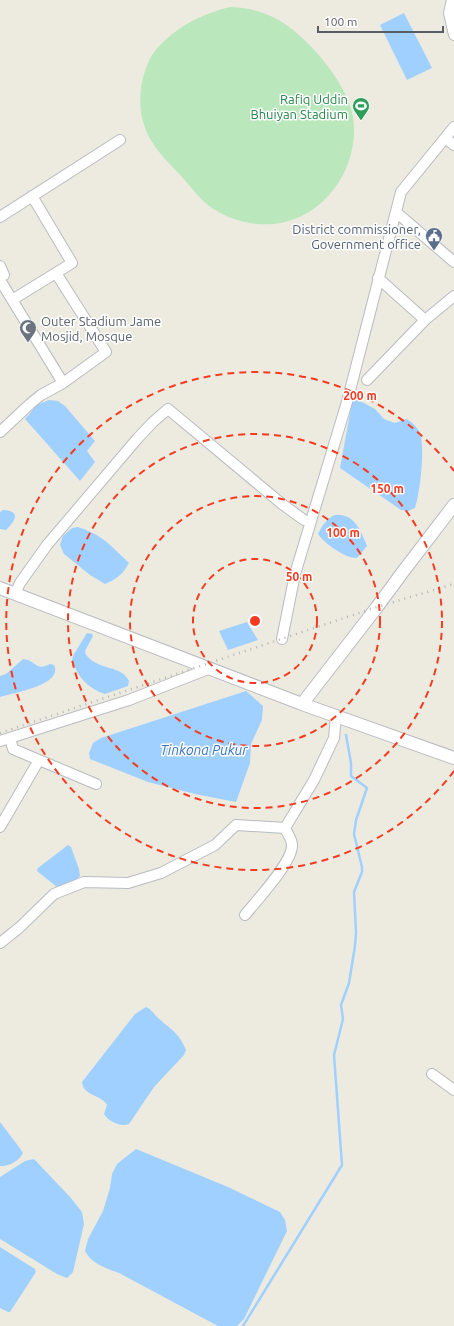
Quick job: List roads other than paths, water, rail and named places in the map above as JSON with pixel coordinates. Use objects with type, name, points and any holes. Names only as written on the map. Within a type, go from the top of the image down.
[{"type":"street","points":[[452,0],[448,13],[454,34]]},
{"type":"street","points":[[282,639],[295,574],[347,402],[401,192],[454,127]]},
{"type":"street","points":[[445,138],[454,145]]},
{"type":"street","points":[[0,217],[120,140]]},
{"type":"street","points":[[12,300],[72,264],[32,196]]},
{"type":"street","points":[[396,212],[454,262]]},
{"type":"street","points":[[0,266],[4,275],[0,278],[63,383]]},
{"type":"street","points":[[0,432],[41,395],[63,383],[106,352],[56,273]]},
{"type":"street","points":[[378,278],[425,320]]},
{"type":"street","points":[[367,380],[425,320],[454,296]]},
{"type":"street","points":[[15,594],[20,583],[47,545],[137,439],[168,409],[282,504],[304,520]]},
{"type":"street","points":[[302,704],[454,505]]},
{"type":"street","points":[[0,588],[208,669],[454,758]]},
{"type":"street","points":[[96,784],[13,749],[5,740],[129,700],[208,669]]},
{"type":"street","points":[[285,828],[314,780],[334,738],[336,715]]},
{"type":"street","points":[[0,827],[39,760]]},
{"type":"street","points":[[0,943],[19,928],[54,894],[84,882],[128,883],[161,873],[215,845],[236,825],[285,828]]},
{"type":"street","points":[[245,915],[283,867],[291,851],[293,844],[285,828]]},
{"type":"street","points":[[432,1074],[454,1090]]},
{"type":"water","points":[[404,13],[432,68],[407,80],[380,25]]},
{"type":"water","points":[[353,397],[375,409],[384,419],[395,423],[406,419],[410,421],[419,431],[421,437],[422,457],[420,481],[415,508],[408,511],[401,510],[340,468]]},
{"type":"water","points":[[49,400],[58,401],[65,406],[95,441],[87,451],[95,462],[80,481],[25,419],[37,405]]},
{"type":"water","points":[[3,510],[13,512],[15,514],[14,520],[6,530],[0,529],[0,512]]},
{"type":"water","points":[[335,515],[347,517],[356,524],[359,529],[367,546],[357,558],[352,558],[336,550],[325,542],[318,534],[325,523]]},
{"type":"water","points":[[77,527],[100,537],[129,563],[119,576],[105,584],[90,575],[64,554],[60,545],[63,536],[72,528]]},
{"type":"water","points":[[247,622],[258,640],[228,650],[219,631]]},
{"type":"water","points":[[87,633],[92,634],[93,636],[85,651],[86,655],[100,665],[119,671],[129,681],[128,686],[105,694],[93,689],[80,676],[72,660]]},
{"type":"water","points":[[23,659],[31,661],[42,667],[50,664],[54,665],[55,672],[51,678],[44,683],[0,697],[0,676],[6,674]]},
{"type":"water","name":"Tinkona Pukur","points":[[246,691],[263,706],[262,720],[251,744],[250,763],[236,802],[195,794],[148,782],[90,759],[89,753],[93,743],[101,738]]},
{"type":"water","points":[[68,845],[71,847],[80,876],[76,880],[57,887],[37,871],[38,868]]},
{"type":"water","points":[[146,1007],[174,1031],[186,1050],[184,1055],[154,1087],[129,1124],[122,1125],[106,1117],[104,1114],[107,1105],[105,1102],[89,1093],[83,1087],[82,1082],[135,1014]]},
{"type":"water","points":[[0,1122],[23,1153],[16,1161],[3,1166],[0,1166]]},
{"type":"water","points":[[136,1149],[228,1187],[280,1212],[285,1220],[287,1231],[244,1319],[237,1326],[218,1326],[119,1273],[99,1265],[91,1259],[85,1251],[88,1239],[103,1211],[110,1188],[112,1174],[117,1164]]},
{"type":"water","points":[[34,1159],[71,1198],[82,1212],[84,1224],[73,1272],[67,1278],[57,1274],[0,1239],[0,1177],[25,1161]]},
{"type":"water","points":[[0,1247],[35,1269],[36,1272],[10,1312],[0,1308]]},
{"type":"waterway","points":[[243,1326],[342,1165],[334,1055],[343,1019],[341,1005],[349,983],[355,946],[356,932],[354,892],[362,872],[362,867],[354,834],[356,820],[367,788],[351,776],[351,763],[346,735]]},
{"type":"railway","points":[[0,733],[377,607],[454,584]]},
{"type":"place","name":"Rafiq Uddin Bhuiyan Stadium","points":[[361,121]]},
{"type":"place","name":"District commissioner, Government office","points":[[434,251]]},
{"type":"place","name":"Outer Stadium Jame Mosjid, Mosque","points":[[28,343]]}]
